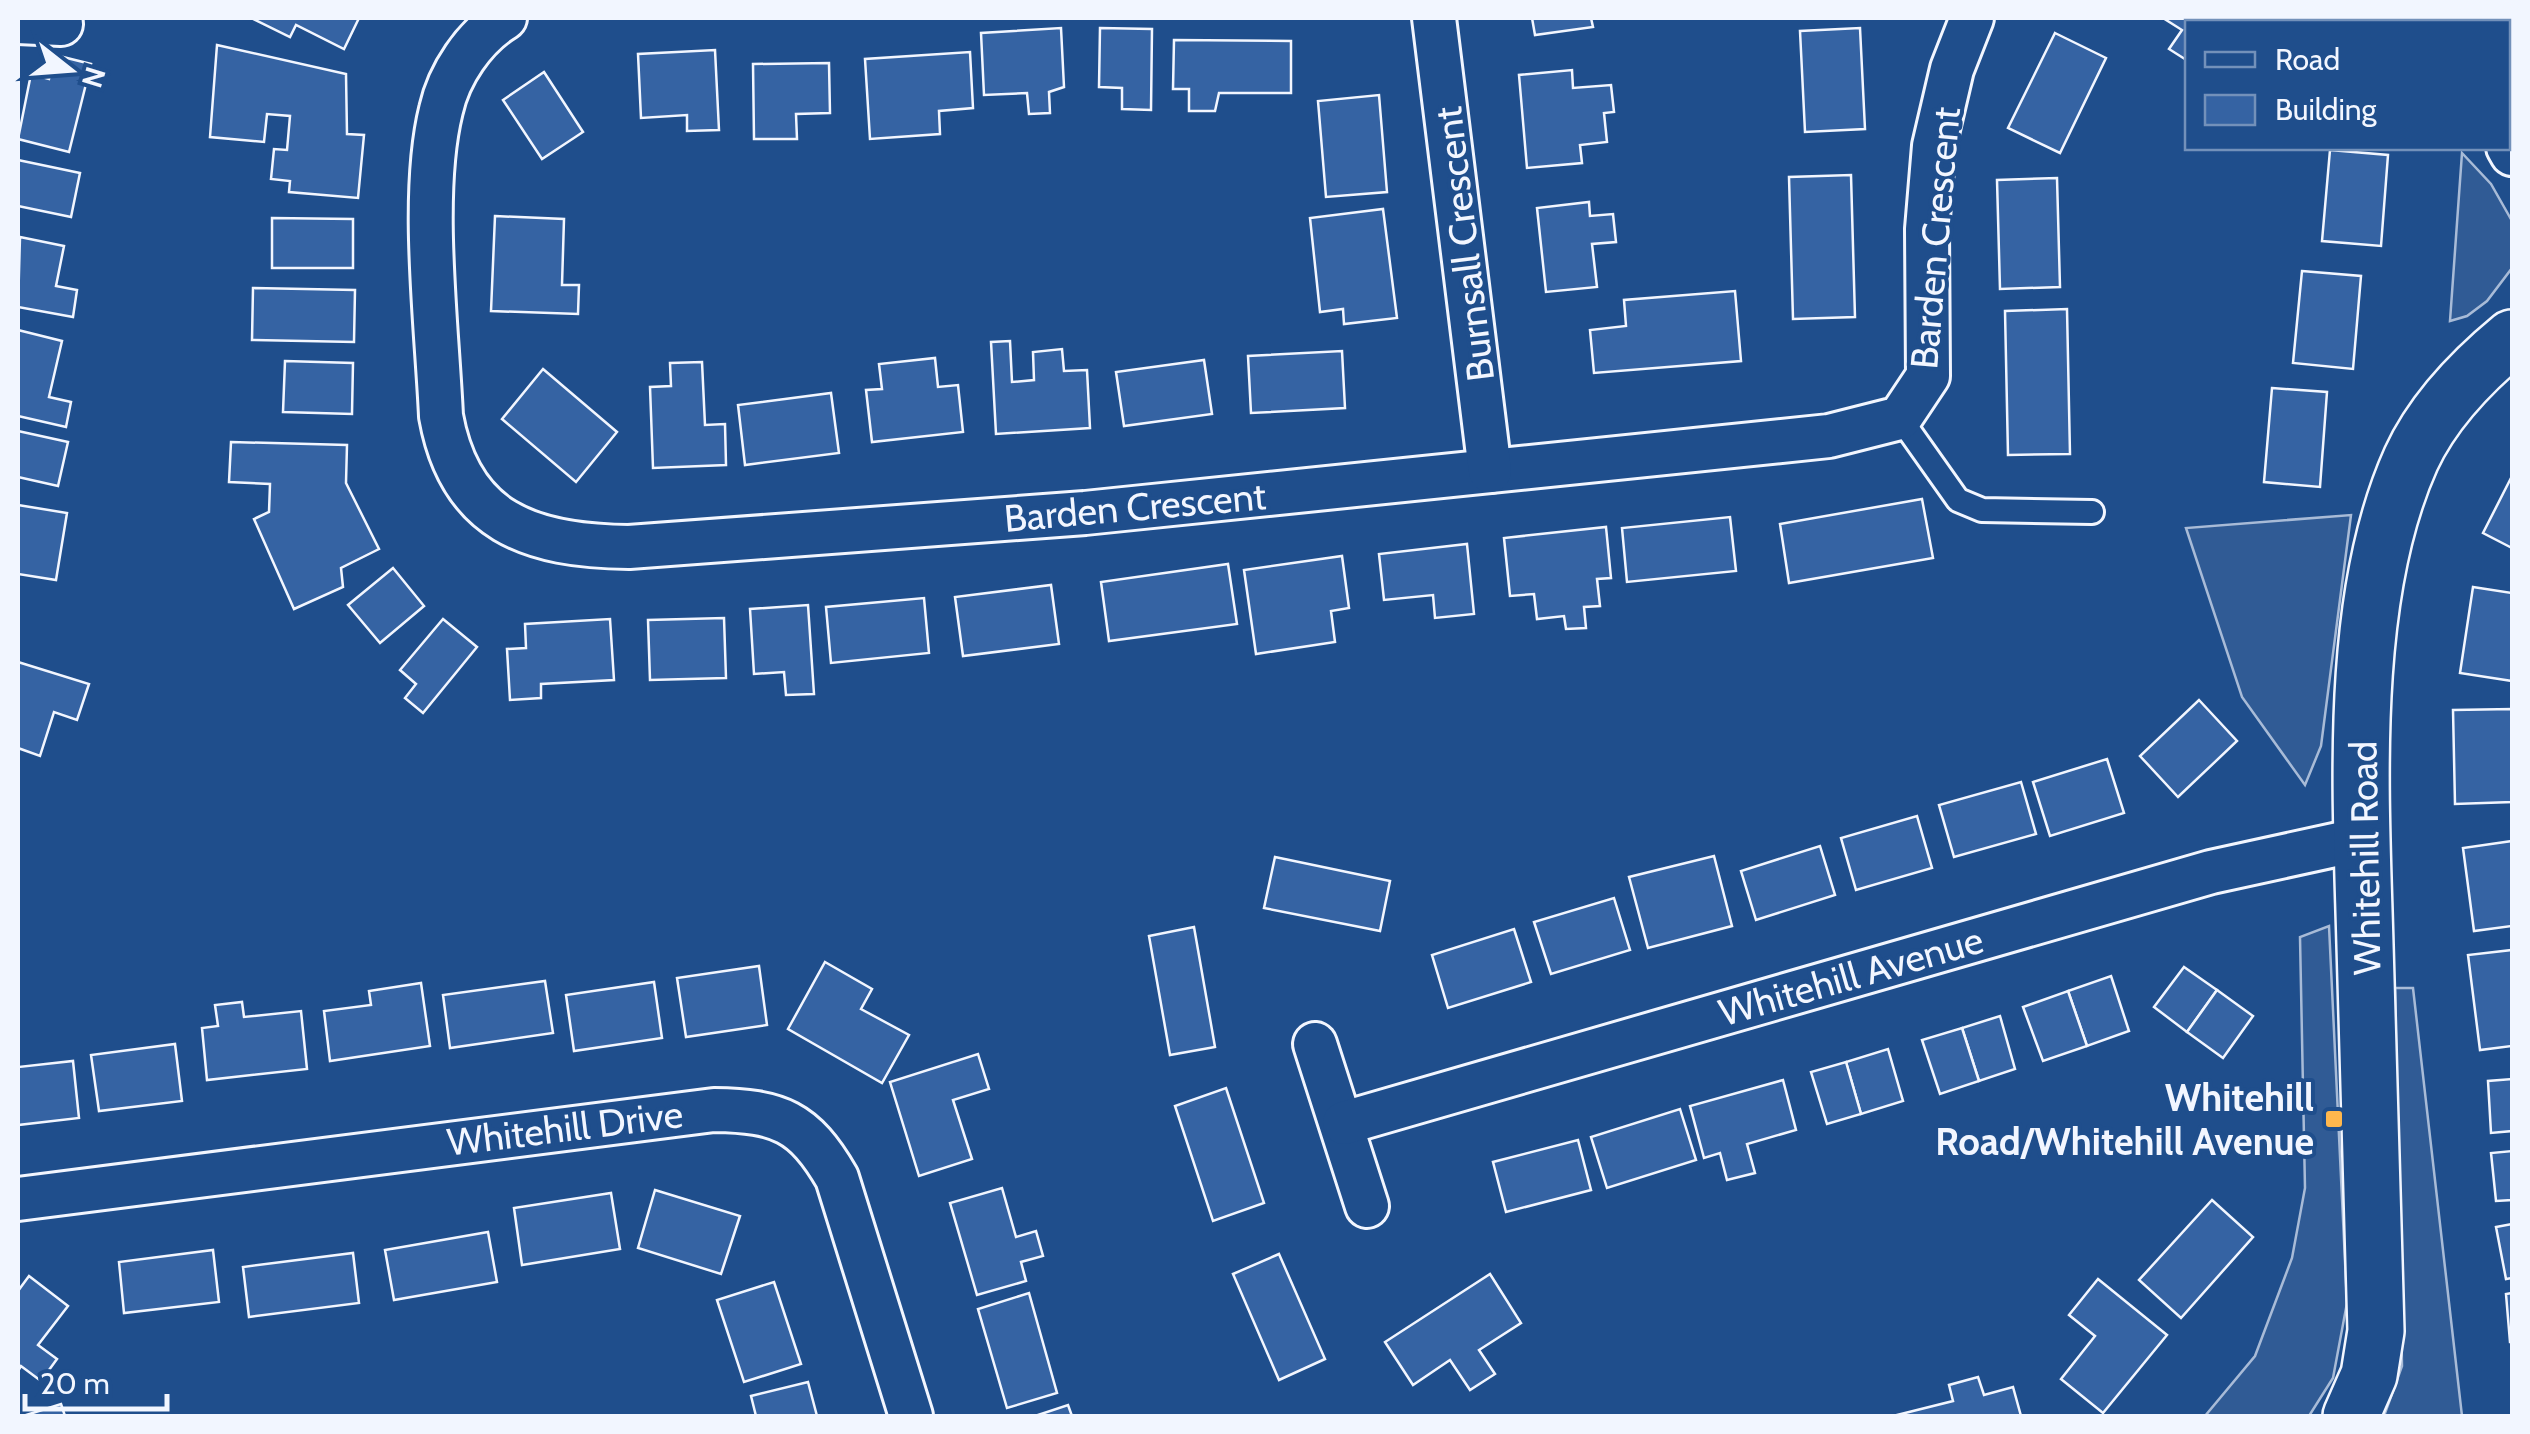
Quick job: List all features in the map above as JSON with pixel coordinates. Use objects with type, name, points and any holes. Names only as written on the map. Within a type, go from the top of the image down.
[{"type":"street","name":"Barden Crescent","points":[[505,18],[461,61],[441,106],[433,152],[441,416],[448,455],[469,492],[502,520],[542,539],[584,546],[629,547],[1085,513],[1490,472],[1829,436],[1900,418],[1928,376],[1927,230],[1934,146],[1952,70],[1972,18]]},
{"type":"street","name":"Burnsall Crescent","points":[[1434,18],[1490,472]]},
{"type":"street","points":[[18,22],[61,24]]},
{"type":"street","name":"Whitehill Road","points":[[2352,1416],[2369,1374],[2376,1330],[2362,839],[2366,654],[2390,517],[2412,457],[2448,401],[2512,338]]},
{"type":"street","name":"Whitehill Avenue","points":[[1344,1123],[2211,872],[2362,839]]},
{"type":"street","points":[[1314,1044],[1344,1123],[1367,1206]]},
{"type":"street","name":"Whitehill Drive","points":[[18,1199],[714,1110],[762,1111],[796,1126],[817,1143],[837,1178],[911,1416]]},
{"type":"lane","points":[[1900,418],[1958,500],[1982,510],[2092,512]]},
{"type":"shaded area","points":[[2462,153],[2491,184],[2512,221],[2512,268],[2487,301],[2467,316],[2450,321]]},
{"type":"shaded area","points":[[2351,515],[2321,746],[2305,785],[2242,697],[2186,528]]},
{"type":"shaded area","points":[[2329,926],[2347,1303],[2333,1378],[2309,1416],[2205,1416],[2255,1356],[2292,1258],[2305,1188],[2300,937]]},
{"type":"shaded area","points":[[2395,988],[2413,988],[2462,1416],[2384,1416],[2402,1366]]},
{"type":"building","points":[[251,18],[359,18],[344,49],[296,25],[290,37]]},
{"type":"building","points":[[1532,18],[1591,18],[1593,27],[1535,35]]},
{"type":"building","points":[[2163,18],[2240,18],[2185,20],[2185,59],[2169,49],[2182,30]]},
{"type":"building","points":[[1061,28],[1064,87],[1049,92],[1050,113],[1029,114],[1027,93],[984,95],[981,33]]},
{"type":"building","points":[[1100,28],[1152,29],[1151,110],[1122,109],[1122,88],[1099,87]]},
{"type":"building","points":[[1860,28],[1865,129],[1805,132],[1800,31]]},
{"type":"building","points":[[2055,33],[2106,58],[2060,153],[2008,128]]},
{"type":"building","points":[[1174,40],[1291,41],[1291,93],[1219,93],[1215,111],[1189,111],[1189,89],[1173,89]]},
{"type":"building","points":[[217,45],[346,74],[347,134],[364,135],[358,198],[289,192],[290,181],[271,179],[274,149],[287,150],[290,116],[267,114],[264,142],[210,137]]},
{"type":"building","points":[[715,50],[719,130],[687,131],[687,115],[641,118],[638,54]]},
{"type":"building","points":[[970,52],[973,108],[939,111],[940,134],[870,139],[865,59]]},
{"type":"building","points":[[55,55],[91,64],[69,152],[18,139],[31,74],[49,79]]},
{"type":"building","points":[[829,63],[830,113],[796,114],[797,139],[754,139],[753,64]]},
{"type":"building","points":[[1572,70],[1573,88],[1611,85],[1614,112],[1604,113],[1607,142],[1580,145],[1582,163],[1527,168],[1519,75]]},
{"type":"building","points":[[544,72],[583,132],[542,159],[503,100]]},
{"type":"building","points":[[1379,95],[1387,192],[1326,197],[1318,101]]},
{"type":"building","points":[[2330,150],[2388,155],[2381,246],[2322,241]]},
{"type":"building","points":[[18,160],[80,173],[71,217],[18,206]]},
{"type":"building","points":[[1851,175],[1855,317],[1793,319],[1789,177]]},
{"type":"building","points":[[2057,178],[2060,287],[2000,289],[1997,180]]},
{"type":"building","points":[[1589,202],[1590,216],[1613,214],[1616,242],[1592,244],[1597,287],[1546,292],[1537,208]]},
{"type":"building","points":[[1383,209],[1397,318],[1344,324],[1343,309],[1320,312],[1310,218]]},
{"type":"building","points":[[495,216],[564,219],[562,285],[579,285],[578,314],[491,311]]},
{"type":"building","points":[[272,218],[353,219],[353,268],[272,268]]},
{"type":"building","points":[[20,237],[64,246],[56,286],[77,290],[73,317],[18,307]]},
{"type":"building","points":[[2302,271],[2361,276],[2353,369],[2293,363]]},
{"type":"building","points":[[253,288],[355,290],[354,342],[252,340]]},
{"type":"building","points":[[1735,291],[1741,361],[1594,373],[1590,330],[1626,326],[1624,300]]},
{"type":"building","points":[[2067,309],[2070,454],[2008,455],[2005,311]]},
{"type":"building","points":[[18,330],[62,341],[49,397],[71,402],[66,427],[18,416]]},
{"type":"building","points":[[1010,341],[1012,382],[1034,380],[1033,352],[1062,349],[1064,371],[1087,370],[1090,428],[996,434],[991,342]]},
{"type":"building","points":[[1342,351],[1345,408],[1251,413],[1248,356]]},
{"type":"building","points":[[935,358],[938,387],[958,385],[963,432],[872,442],[866,390],[882,389],[879,364]]},
{"type":"building","points":[[1204,360],[1212,414],[1124,426],[1116,372]]},
{"type":"building","points":[[285,361],[353,363],[352,414],[283,412]]},
{"type":"building","points":[[702,362],[705,425],[725,424],[726,465],[653,468],[650,387],[671,386],[670,363]]},
{"type":"building","points":[[543,369],[617,432],[576,482],[502,419]]},
{"type":"building","points":[[2272,388],[2327,392],[2320,487],[2264,482]]},
{"type":"building","points":[[831,393],[839,453],[745,465],[738,405]]},
{"type":"building","points":[[18,431],[68,442],[58,486],[18,477]]},
{"type":"building","points":[[231,442],[347,445],[346,483],[379,549],[341,568],[343,587],[294,609],[254,519],[269,512],[270,484],[229,482]]},
{"type":"building","points":[[2512,476],[2512,548],[2483,533]]},
{"type":"building","points":[[1922,499],[1933,558],[1789,583],[1780,524]]},
{"type":"building","points":[[18,505],[67,513],[56,580],[18,574]]},
{"type":"building","points":[[1730,517],[1736,571],[1627,582],[1622,528]]},
{"type":"building","points":[[1606,527],[1611,578],[1597,579],[1600,606],[1584,607],[1586,628],[1566,629],[1564,616],[1537,619],[1534,594],[1510,596],[1504,538]]},
{"type":"building","points":[[1467,544],[1474,614],[1435,618],[1433,595],[1384,600],[1379,554]]},
{"type":"building","points":[[1342,556],[1349,608],[1331,611],[1335,642],[1256,654],[1244,570]]},
{"type":"building","points":[[1228,564],[1237,624],[1109,641],[1101,582]]},
{"type":"building","points":[[393,568],[424,606],[380,643],[348,605]]},
{"type":"building","points":[[1051,585],[1059,644],[963,656],[955,597]]},
{"type":"building","points":[[2473,587],[2512,593],[2512,681],[2460,673]]},
{"type":"building","points":[[924,598],[929,653],[831,663],[826,607]]},
{"type":"building","points":[[808,605],[814,694],[786,695],[784,672],[754,674],[750,609]]},
{"type":"building","points":[[724,618],[726,678],[650,680],[648,620]]},
{"type":"building","points":[[443,619],[477,647],[423,713],[405,698],[416,684],[400,670]]},
{"type":"building","points":[[610,619],[614,680],[541,684],[541,698],[510,700],[507,649],[526,648],[525,624]]},
{"type":"building","points":[[18,662],[89,684],[77,720],[54,712],[40,756],[18,748]]},
{"type":"building","points":[[2199,700],[2237,741],[2178,797],[2140,756]]},
{"type":"building","points":[[2512,709],[2512,802],[2455,804],[2453,710]]},
{"type":"building","points":[[2107,759],[2124,813],[2050,836],[2033,782]]},
{"type":"building","points":[[2021,782],[2036,834],[1954,857],[1939,805]]},
{"type":"building","points":[[1917,816],[1932,868],[1856,890],[1841,838]]},
{"type":"building","points":[[2512,841],[2512,926],[2474,931],[2463,848]]},
{"type":"building","points":[[1820,846],[1835,895],[1756,920],[1741,871]]},
{"type":"building","points":[[1714,856],[1732,926],[1648,948],[1629,877]]},
{"type":"building","points":[[1275,857],[1390,881],[1380,931],[1264,908]]},
{"type":"building","points":[[1614,898],[1630,950],[1551,974],[1534,922]]},
{"type":"building","points":[[1194,927],[1215,1047],[1170,1055],[1149,936]]},
{"type":"building","points":[[1514,929],[1531,982],[1448,1008],[1432,955]]},
{"type":"building","points":[[2512,950],[2512,1046],[2480,1050],[2468,955]]},
{"type":"building","points":[[825,962],[872,989],[861,1009],[909,1035],[882,1083],[788,1029]]},
{"type":"building","points":[[759,966],[767,1025],[686,1037],[677,978]]},
{"type":"building","points":[[2184,967],[2217,990],[2187,1032],[2154,1007]]},
{"type":"building","points":[[2111,976],[2129,1031],[2087,1046],[2068,991]]},
{"type":"building","points":[[545,981],[553,1033],[450,1048],[443,995]]},
{"type":"building","points":[[654,982],[662,1038],[574,1051],[566,995]]},
{"type":"building","points":[[421,983],[430,1046],[330,1061],[324,1011],[371,1005],[369,991]]},
{"type":"building","points":[[2217,990],[2253,1016],[2223,1058],[2187,1032]]},
{"type":"building","points":[[2068,991],[2087,1046],[2043,1061],[2023,1007]]},
{"type":"building","points":[[242,1002],[244,1017],[301,1011],[307,1069],[207,1080],[202,1028],[218,1026],[215,1005]]},
{"type":"building","points":[[2000,1016],[2015,1069],[1979,1081],[1962,1028]]},
{"type":"building","points":[[1962,1028],[1979,1081],[1940,1094],[1922,1040]]},
{"type":"building","points":[[175,1044],[182,1101],[99,1111],[91,1055]]},
{"type":"building","points":[[1888,1049],[1903,1101],[1861,1114],[1846,1062]]},
{"type":"building","points":[[978,1054],[989,1089],[953,1100],[972,1159],[919,1176],[890,1082]]},
{"type":"building","points":[[73,1061],[79,1118],[18,1125],[18,1067]]},
{"type":"building","points":[[1846,1062],[1861,1114],[1827,1124],[1811,1072]]},
{"type":"building","points":[[2512,1079],[2512,1131],[2491,1133],[2488,1081]]},
{"type":"building","points":[[1783,1080],[1796,1130],[1747,1144],[1755,1173],[1727,1180],[1720,1153],[1704,1158],[1690,1106]]},
{"type":"building","points":[[1226,1088],[1264,1203],[1213,1221],[1175,1106]]},
{"type":"building","points":[[1680,1109],[1696,1160],[1607,1188],[1591,1137]]},
{"type":"building","points":[[1578,1140],[1591,1190],[1506,1212],[1493,1162]]},
{"type":"building","points":[[2512,1151],[2512,1200],[2496,1201],[2491,1153]]},
{"type":"building","points":[[1002,1188],[1016,1237],[1036,1231],[1043,1256],[1021,1262],[1026,1281],[977,1295],[950,1203]]},
{"type":"building","points":[[655,1190],[740,1216],[721,1274],[638,1248]]},
{"type":"building","points":[[611,1193],[620,1249],[522,1265],[514,1208]]},
{"type":"building","points":[[2212,1200],[2253,1237],[2181,1318],[2139,1280]]},
{"type":"building","points":[[2512,1224],[2512,1278],[2506,1279],[2496,1227]]},
{"type":"building","points":[[488,1232],[497,1282],[394,1300],[385,1250]]},
{"type":"building","points":[[213,1250],[219,1302],[124,1313],[119,1262]]},
{"type":"building","points":[[353,1253],[359,1303],[249,1317],[243,1267]]},
{"type":"building","points":[[1279,1254],[1325,1359],[1279,1380],[1233,1274]]},
{"type":"building","points":[[1490,1274],[1521,1323],[1479,1350],[1495,1374],[1470,1390],[1450,1360],[1413,1385],[1385,1342]]},
{"type":"building","points":[[29,1276],[68,1306],[38,1345],[57,1359],[41,1381],[21,1366],[18,1371],[18,1291]]},
{"type":"building","points":[[2098,1279],[2167,1335],[2103,1413],[2061,1379],[2095,1336],[2069,1315]]},
{"type":"building","points":[[774,1282],[801,1364],[744,1382],[717,1300]]},
{"type":"building","points":[[1029,1293],[1057,1393],[1007,1408],[978,1309]]},
{"type":"building","points":[[2512,1293],[2512,1342],[2510,1342],[2506,1294]]},
{"type":"building","points":[[1978,1377],[1984,1395],[2013,1387],[2021,1416],[1893,1416],[1953,1401],[1949,1385]]},
{"type":"building","points":[[808,1382],[817,1416],[756,1416],[751,1396]]},
{"type":"building","points":[[61,1404],[65,1416],[23,1416]]},
{"type":"building","points":[[1068,1405],[1072,1416],[1035,1416]]},
{"type":"place","name":"Whitehill Road/Whitehill Avenue","points":[[2334,1119]]}]
